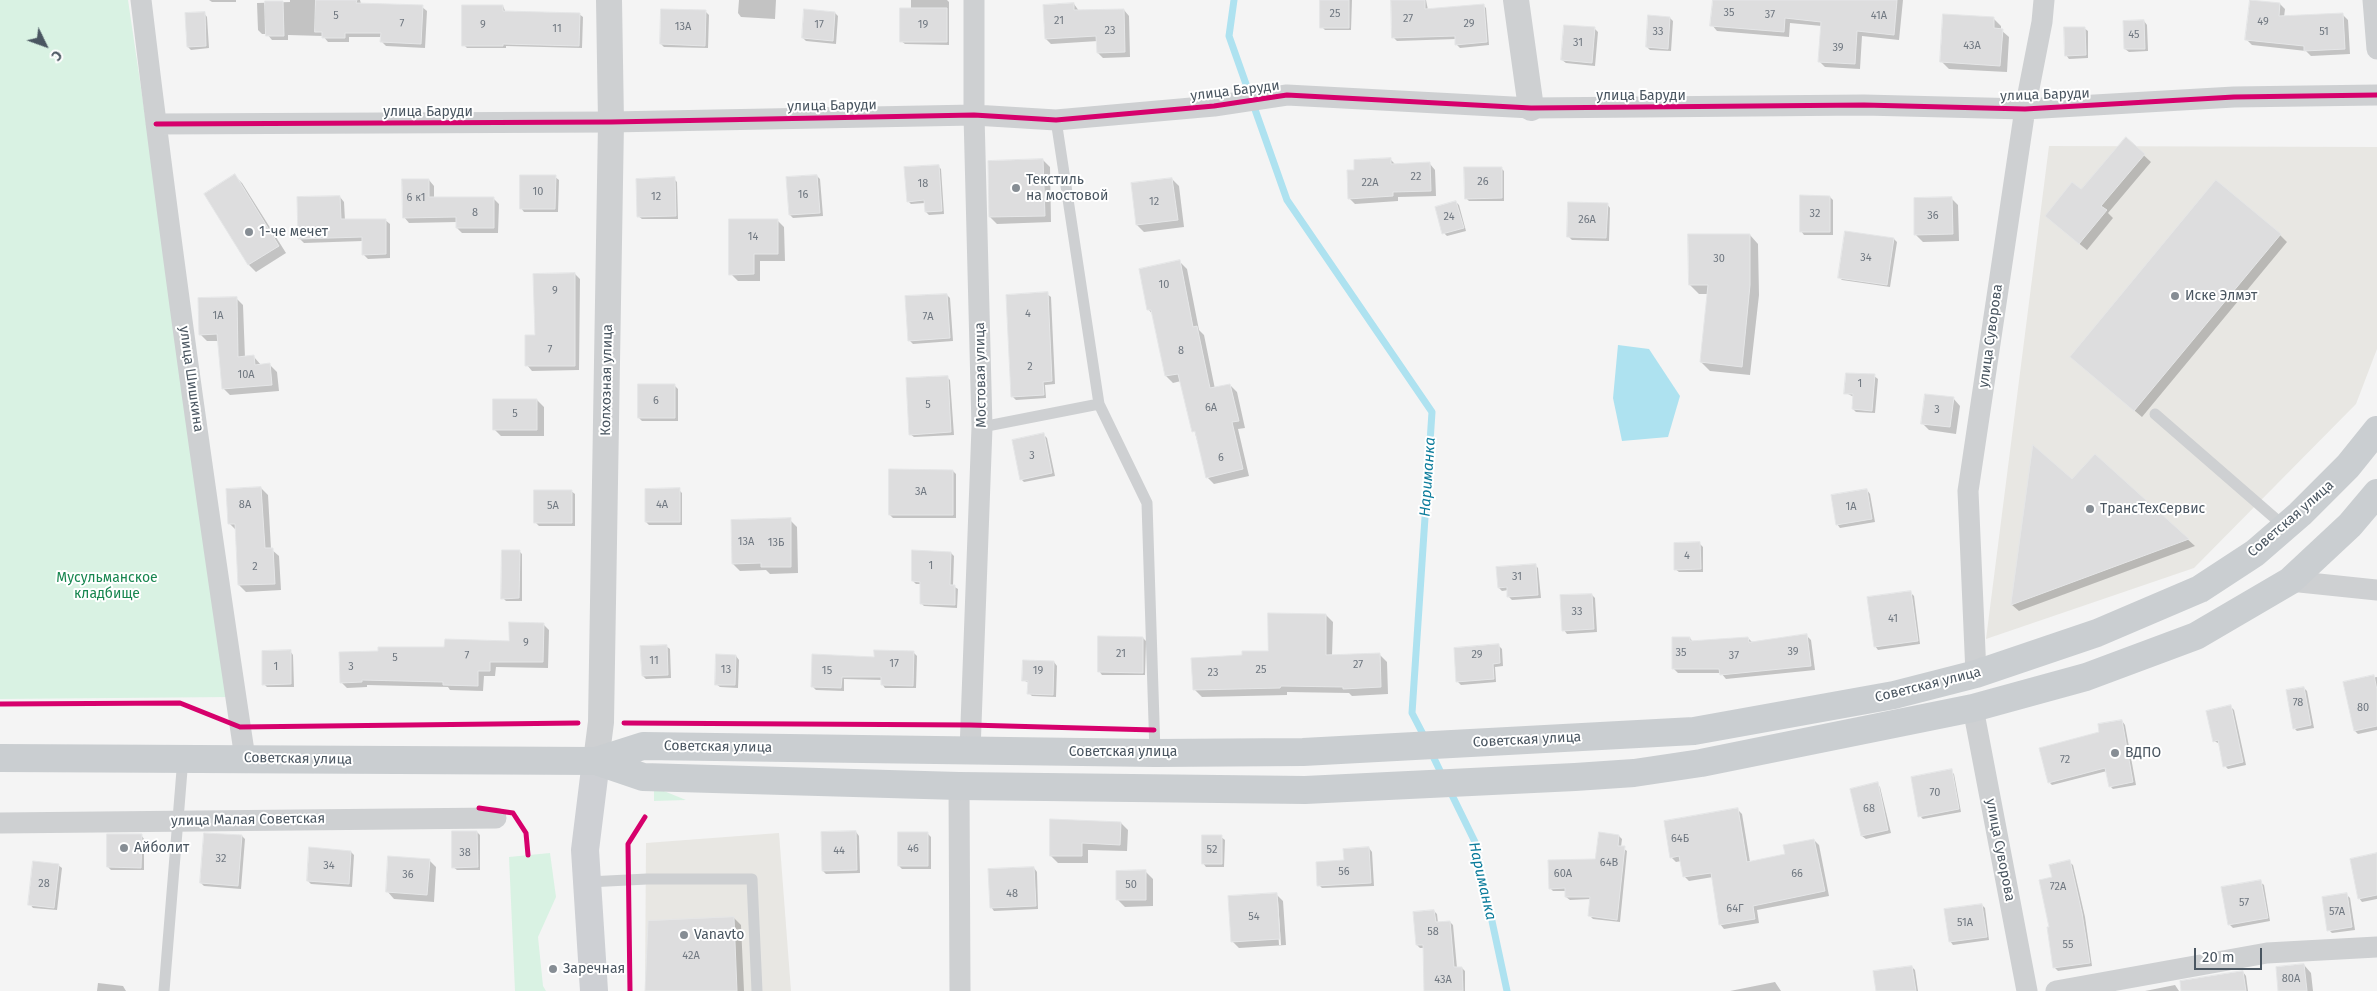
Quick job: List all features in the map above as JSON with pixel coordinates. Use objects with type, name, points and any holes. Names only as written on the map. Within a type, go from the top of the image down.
[{"type":"main road","name":"Советская улица","points":[[0,758],[596,760],[643,746],[1303,752],[1694,731],[1894,694],[1976,674],[2097,633],[2200,589],[2255,553],[2285,527],[2335,480],[2377,430]]},
{"type":"main road","name":"Советская улица","points":[[596,760],[643,777],[958,786],[1305,790],[1634,773],[1701,763],[1972,708],[2086,677],[2196,636],[2290,581],[2350,525],[2377,493]]},
{"type":"main road","points":[[594,991],[588,882],[584,850],[596,760]]},
{"type":"street","name":"улица Шишкина","points":[[141,0],[223,616],[245,758]]},
{"type":"street","name":"Колхозная улица","points":[[596,760],[601,722],[611,122],[609,0]]},
{"type":"street","name":"Мостовая улица","points":[[970,750],[982,427],[974,115],[974,0]]},
{"type":"street","points":[[1516,0],[1530,108]]},
{"type":"street","name":"улица Суворова","points":[[1976,674],[1968,491],[2025,109],[2042,22],[2044,0]]},
{"type":"street","points":[[2373,0],[2377,49]]},
{"type":"street","name":"улица Баруди","points":[[156,124],[611,122],[974,115],[1056,120],[1214,106],[1287,95],[1530,108],[1864,105],[2025,109],[2234,97],[2377,96]]},
{"type":"street","points":[[2290,581],[2377,590]]},
{"type":"street","name":"улица Суворова","points":[[1972,708],[2027,991]]},
{"type":"street","points":[[958,786],[960,991]]},
{"type":"street","name":"улица Малая Советская","points":[[0,823],[496,818]]},
{"type":"street","points":[[2056,991],[2267,953],[2377,947]]},
{"type":"lane","points":[[1056,120],[1099,404],[1147,503],[1156,752]]},
{"type":"lane","points":[[982,427],[1099,404]]},
{"type":"lane","points":[[2155,414],[2285,527]]},
{"type":"lane","points":[[164,991],[177,821],[184,758]]},
{"type":"lane","points":[[588,882],[647,879],[752,879],[757,991]]},
{"type":"shaded area","points":[[2049,146],[2377,147],[2377,349],[2356,404],[2194,568],[1986,639]]},
{"type":"shaded area","points":[[779,833],[791,991],[645,991],[646,843]]},
{"type":"green space","name":"Мусульманское кладбище","points":[[0,0],[128,0],[231,697],[0,699]]},
{"type":"green space","points":[[654,787],[686,800],[654,801]]},
{"type":"green space","points":[[550,853],[556,897],[538,937],[543,986],[546,991],[515,991],[509,857]]},
{"type":"water","points":[[1618,345],[1649,349],[1680,396],[1668,437],[1622,441],[1613,398]]},
{"type":"building","points":[[316,0],[357,0],[356,3],[423,5],[421,44],[380,42],[381,33],[345,33],[345,38],[322,38],[322,32],[315,32]]},
{"type":"building","points":[[1320,0],[1349,0],[1349,28],[1320,28]]},
{"type":"building","points":[[1391,0],[1425,0],[1425,9],[1484,4],[1487,42],[1455,45],[1455,36],[1392,38]]},
{"type":"building","points":[[1713,0],[1897,0],[1894,35],[1857,31],[1855,64],[1818,62],[1821,22],[1785,18],[1784,32],[1710,26]]},
{"type":"building","points":[[2250,0],[2280,3],[2279,16],[2343,13],[2345,49],[2304,51],[2304,46],[2245,40]]},
{"type":"building","points":[[265,1],[283,1],[284,36],[266,36]]},
{"type":"building","points":[[1074,3],[1074,10],[1124,9],[1125,52],[1097,53],[1096,36],[1045,39],[1043,5]]},
{"type":"building","points":[[462,5],[503,5],[503,11],[580,13],[579,46],[503,44],[503,46],[462,46]]},
{"type":"building","points":[[900,8],[947,8],[947,42],[900,42]]},
{"type":"building","points":[[661,9],[706,10],[705,46],[660,44]]},
{"type":"building","points":[[804,9],[835,12],[833,41],[802,38]]},
{"type":"building","points":[[205,12],[206,46],[187,47],[185,13]]},
{"type":"building","points":[[1943,14],[1994,17],[1994,28],[2003,29],[2000,66],[1940,62]]},
{"type":"building","points":[[1648,15],[1670,17],[1668,49],[1646,47]]},
{"type":"building","points":[[2144,20],[2145,49],[2124,49],[2123,21]]},
{"type":"building","points":[[1564,25],[1595,27],[1592,63],[1561,60]]},
{"type":"building","points":[[2064,27],[2085,27],[2086,55],[2065,56]]},
{"type":"building","points":[[2126,137],[2145,154],[2101,206],[2107,210],[2079,244],[2045,216],[2072,182],[2081,189]]},
{"type":"building","points":[[1391,158],[1391,164],[1430,162],[1431,191],[1393,192],[1393,196],[1348,199],[1347,170],[1354,170],[1354,160]]},
{"type":"building","name":"Текстиль на мостовой","points":[[1043,159],[1045,216],[989,217],[988,161]]},
{"type":"building","points":[[939,165],[942,211],[925,212],[924,200],[907,202],[904,167]]},
{"type":"building","points":[[1464,167],[1502,167],[1502,198],[1465,199]]},
{"type":"building","name":"1-че мечет","points":[[235,174],[279,246],[248,265],[204,194]]},
{"type":"building","points":[[520,175],[556,175],[555,209],[520,209]]},
{"type":"building","points":[[817,175],[820,213],[789,215],[786,177]]},
{"type":"building","points":[[675,177],[676,216],[637,217],[636,179]]},
{"type":"building","points":[[1172,178],[1178,220],[1136,225],[1131,183]]},
{"type":"building","points":[[402,179],[429,179],[429,197],[494,197],[494,228],[456,228],[456,217],[403,218]]},
{"type":"building","name":"Иске Элмэт","points":[[2216,180],[2281,234],[2134,411],[2070,357]]},
{"type":"building","points":[[1800,195],[1830,196],[1830,232],[1800,232]]},
{"type":"building","points":[[340,196],[341,219],[386,219],[386,254],[362,255],[362,237],[298,239],[297,197]]},
{"type":"building","points":[[1952,197],[1953,234],[1914,235],[1914,198]]},
{"type":"building","points":[[1456,201],[1464,228],[1442,234],[1435,207]]},
{"type":"building","points":[[1568,202],[1608,203],[1606,238],[1567,237]]},
{"type":"building","points":[[729,219],[778,219],[778,254],[754,254],[754,274],[729,275]]},
{"type":"building","points":[[1845,231],[1894,238],[1887,285],[1838,278]]},
{"type":"building","points":[[1688,234],[1750,234],[1750,285],[1742,367],[1700,362],[1708,285],[1689,285]]},
{"type":"building","points":[[1180,260],[1193,327],[1197,326],[1210,388],[1230,384],[1239,421],[1232,422],[1243,469],[1206,478],[1195,431],[1192,432],[1178,374],[1165,376],[1151,310],[1147,310],[1139,269]]},
{"type":"building","points":[[575,273],[575,366],[525,366],[525,335],[535,335],[533,274]]},
{"type":"building","points":[[1048,292],[1052,381],[1043,382],[1044,395],[1011,397],[1006,295]]},
{"type":"building","points":[[947,294],[950,338],[908,341],[905,296]]},
{"type":"building","points":[[237,297],[238,357],[254,355],[255,365],[270,363],[272,385],[222,389],[217,334],[199,335],[198,298]]},
{"type":"building","points":[[1846,373],[1875,374],[1872,411],[1852,409],[1853,394],[1844,394]]},
{"type":"building","points":[[948,376],[951,432],[909,435],[906,378]]},
{"type":"building","points":[[638,384],[675,384],[675,418],[638,418]]},
{"type":"building","points":[[1925,394],[1954,397],[1950,427],[1921,424]]},
{"type":"building","points":[[493,399],[537,399],[537,430],[493,430]]},
{"type":"building","points":[[1044,433],[1052,473],[1020,480],[1012,440]]},
{"type":"building","name":"ТрансТехСервис","points":[[2033,445],[2072,479],[2095,454],[2189,539],[2011,605]]},
{"type":"building","points":[[889,469],[953,470],[953,515],[889,515]]},
{"type":"building","points":[[261,487],[265,548],[273,548],[275,584],[238,585],[235,524],[228,524],[226,489]]},
{"type":"building","points":[[680,488],[680,522],[645,522],[645,489]]},
{"type":"building","points":[[1867,489],[1872,519],[1836,525],[1831,495]]},
{"type":"building","points":[[534,490],[572,490],[572,523],[534,523]]},
{"type":"building","points":[[791,518],[791,567],[761,567],[761,563],[732,564],[731,520]]},
{"type":"building","points":[[1700,542],[1701,569],[1674,570],[1674,543]]},
{"type":"building","points":[[502,550],[520,550],[519,598],[501,599]]},
{"type":"building","points":[[912,550],[951,552],[950,585],[955,585],[955,605],[920,604],[920,582],[912,581]]},
{"type":"building","points":[[1536,564],[1538,595],[1507,597],[1507,587],[1498,588],[1496,567]]},
{"type":"building","points":[[1911,591],[1918,641],[1874,647],[1867,597]]},
{"type":"building","points":[[1592,594],[1594,629],[1562,631],[1560,595]]},
{"type":"building","points":[[1268,613],[1326,614],[1326,655],[1380,653],[1381,687],[1343,689],[1343,687],[1281,686],[1280,688],[1193,690],[1191,658],[1242,655],[1242,651],[1268,651]]},
{"type":"building","points":[[509,622],[544,623],[543,662],[490,662],[490,671],[478,671],[478,686],[443,685],[443,682],[362,680],[362,682],[340,683],[339,652],[378,651],[378,647],[444,647],[445,639],[509,641]]},
{"type":"building","points":[[1807,634],[1811,666],[1720,675],[1719,669],[1672,669],[1672,637],[1690,637],[1690,641],[1748,637],[1749,642]]},
{"type":"building","points":[[1098,636],[1143,637],[1143,673],[1098,672]]},
{"type":"building","points":[[1499,644],[1500,663],[1493,664],[1494,679],[1456,682],[1454,648]]},
{"type":"building","points":[[667,645],[668,675],[642,676],[640,646]]},
{"type":"building","points":[[291,650],[291,684],[262,685],[262,651]]},
{"type":"building","points":[[874,650],[914,651],[913,686],[881,685],[881,677],[842,677],[841,688],[811,687],[812,654],[874,657]]},
{"type":"building","points":[[716,654],[736,655],[735,685],[715,685]]},
{"type":"building","points":[[1023,660],[1054,661],[1053,695],[1027,694],[1028,681],[1022,681]]},
{"type":"building","points":[[2374,675],[2377,690],[2377,726],[2354,731],[2343,682]]},
{"type":"building","points":[[2304,687],[2311,725],[2293,729],[2286,690]]},
{"type":"building","points":[[2231,705],[2243,762],[2223,767],[2218,740],[2213,742],[2206,711]]},
{"type":"building","points":[[2122,720],[2133,782],[2109,787],[2105,768],[2048,783],[2039,748],[2099,732],[2098,724]]},
{"type":"building","points":[[1952,769],[1959,809],[1918,817],[1911,777]]},
{"type":"building","points":[[1878,782],[1888,830],[1861,836],[1850,789]]},
{"type":"building","points":[[1738,808],[1747,862],[1785,854],[1783,845],[1814,839],[1825,891],[1753,906],[1755,919],[1719,925],[1711,873],[1683,877],[1679,856],[1670,858],[1664,821]]},
{"type":"building","points":[[1050,819],[1121,822],[1120,845],[1082,843],[1082,856],[1050,856]]},
{"type":"building","points":[[452,831],[477,831],[478,867],[452,868]]},
{"type":"building","points":[[856,831],[857,870],[822,871],[821,832]]},
{"type":"building","points":[[898,832],[928,832],[928,866],[898,866]]},
{"type":"building","points":[[1599,832],[1619,835],[1618,846],[1625,846],[1617,920],[1588,916],[1590,897],[1565,897],[1565,888],[1549,889],[1548,860],[1595,859]]},
{"type":"building","points":[[204,833],[242,835],[238,886],[200,883]]},
{"type":"building","name":"Айболит","points":[[107,834],[142,834],[141,868],[107,867]]},
{"type":"building","points":[[1202,835],[1222,835],[1222,864],[1202,864]]},
{"type":"building","points":[[309,847],[351,851],[349,884],[307,881]]},
{"type":"building","points":[[1369,847],[1371,883],[1317,886],[1316,862],[1344,860],[1343,849]]},
{"type":"building","points":[[2377,853],[2377,895],[2358,899],[2350,859]]},
{"type":"building","points":[[388,856],[430,859],[427,895],[386,892]]},
{"type":"building","points":[[2070,860],[2082,913],[2090,963],[2053,968],[2047,927],[2049,927],[2039,880],[2052,877],[2049,865]]},
{"type":"building","points":[[33,861],[59,864],[54,908],[28,905]]},
{"type":"building","points":[[1034,867],[1036,906],[990,908],[988,869]]},
{"type":"building","points":[[1146,870],[1146,900],[1116,900],[1116,871]]},
{"type":"building","points":[[2261,880],[2268,918],[2228,925],[2221,887]]},
{"type":"building","points":[[1277,893],[1280,939],[1231,942],[1228,896]]},
{"type":"building","points":[[2347,893],[2352,927],[2327,931],[2322,897]]},
{"type":"building","points":[[1982,904],[1987,937],[1949,942],[1944,909]]},
{"type":"building","points":[[1434,910],[1436,922],[1450,921],[1454,967],[1462,967],[1463,991],[1424,991],[1423,945],[1416,945],[1413,912]]},
{"type":"building","points":[[734,917],[737,991],[645,991],[648,921]]},
{"type":"building","points":[[2304,964],[2307,991],[2278,991],[2276,967]]},
{"type":"building","points":[[1912,966],[1916,991],[1876,991],[1873,971]]},
{"type":"building","points":[[2243,971],[2246,991],[2181,991],[2180,981]]},
{"type":"waterway","name":"Нариманка","points":[[1234,0],[1229,36],[1287,200],[1432,412],[1412,713],[1425,738]]},
{"type":"waterway","name":"Нариманка","points":[[1430,750],[1443,777]]},
{"type":"waterway","name":"Нариманка","points":[[1449,789],[1475,842],[1507,991]]},
{"type":"cycle path","points":[[156,124],[611,122],[974,115],[1056,120],[1214,106],[1287,95],[1531,108],[1864,105],[2025,109],[2234,97],[2377,95]]},
{"type":"cycle path","points":[[0,704],[180,703],[240,727],[578,723]]},
{"type":"cycle path","points":[[624,723],[970,725],[1154,730]]},
{"type":"cycle path","points":[[479,808],[513,813],[526,833],[528,855]]},
{"type":"cycle path","points":[[630,991],[628,844],[645,817]]},
{"type":"place","name":"Текстиль на мостовой","points":[[1016,188]]},
{"type":"place","name":"1-че мечет","points":[[249,232]]},
{"type":"place","name":"Иске Элмэт","points":[[2175,296]]},
{"type":"place","name":"ТрансТехСервис","points":[[2090,509]]},
{"type":"place","name":"ВДПО","points":[[2115,753]]},
{"type":"place","name":"Айболит","points":[[124,848]]},
{"type":"place","name":"Vanavto","points":[[684,935]]},
{"type":"place","name":"Заречная","points":[[553,969]]}]
